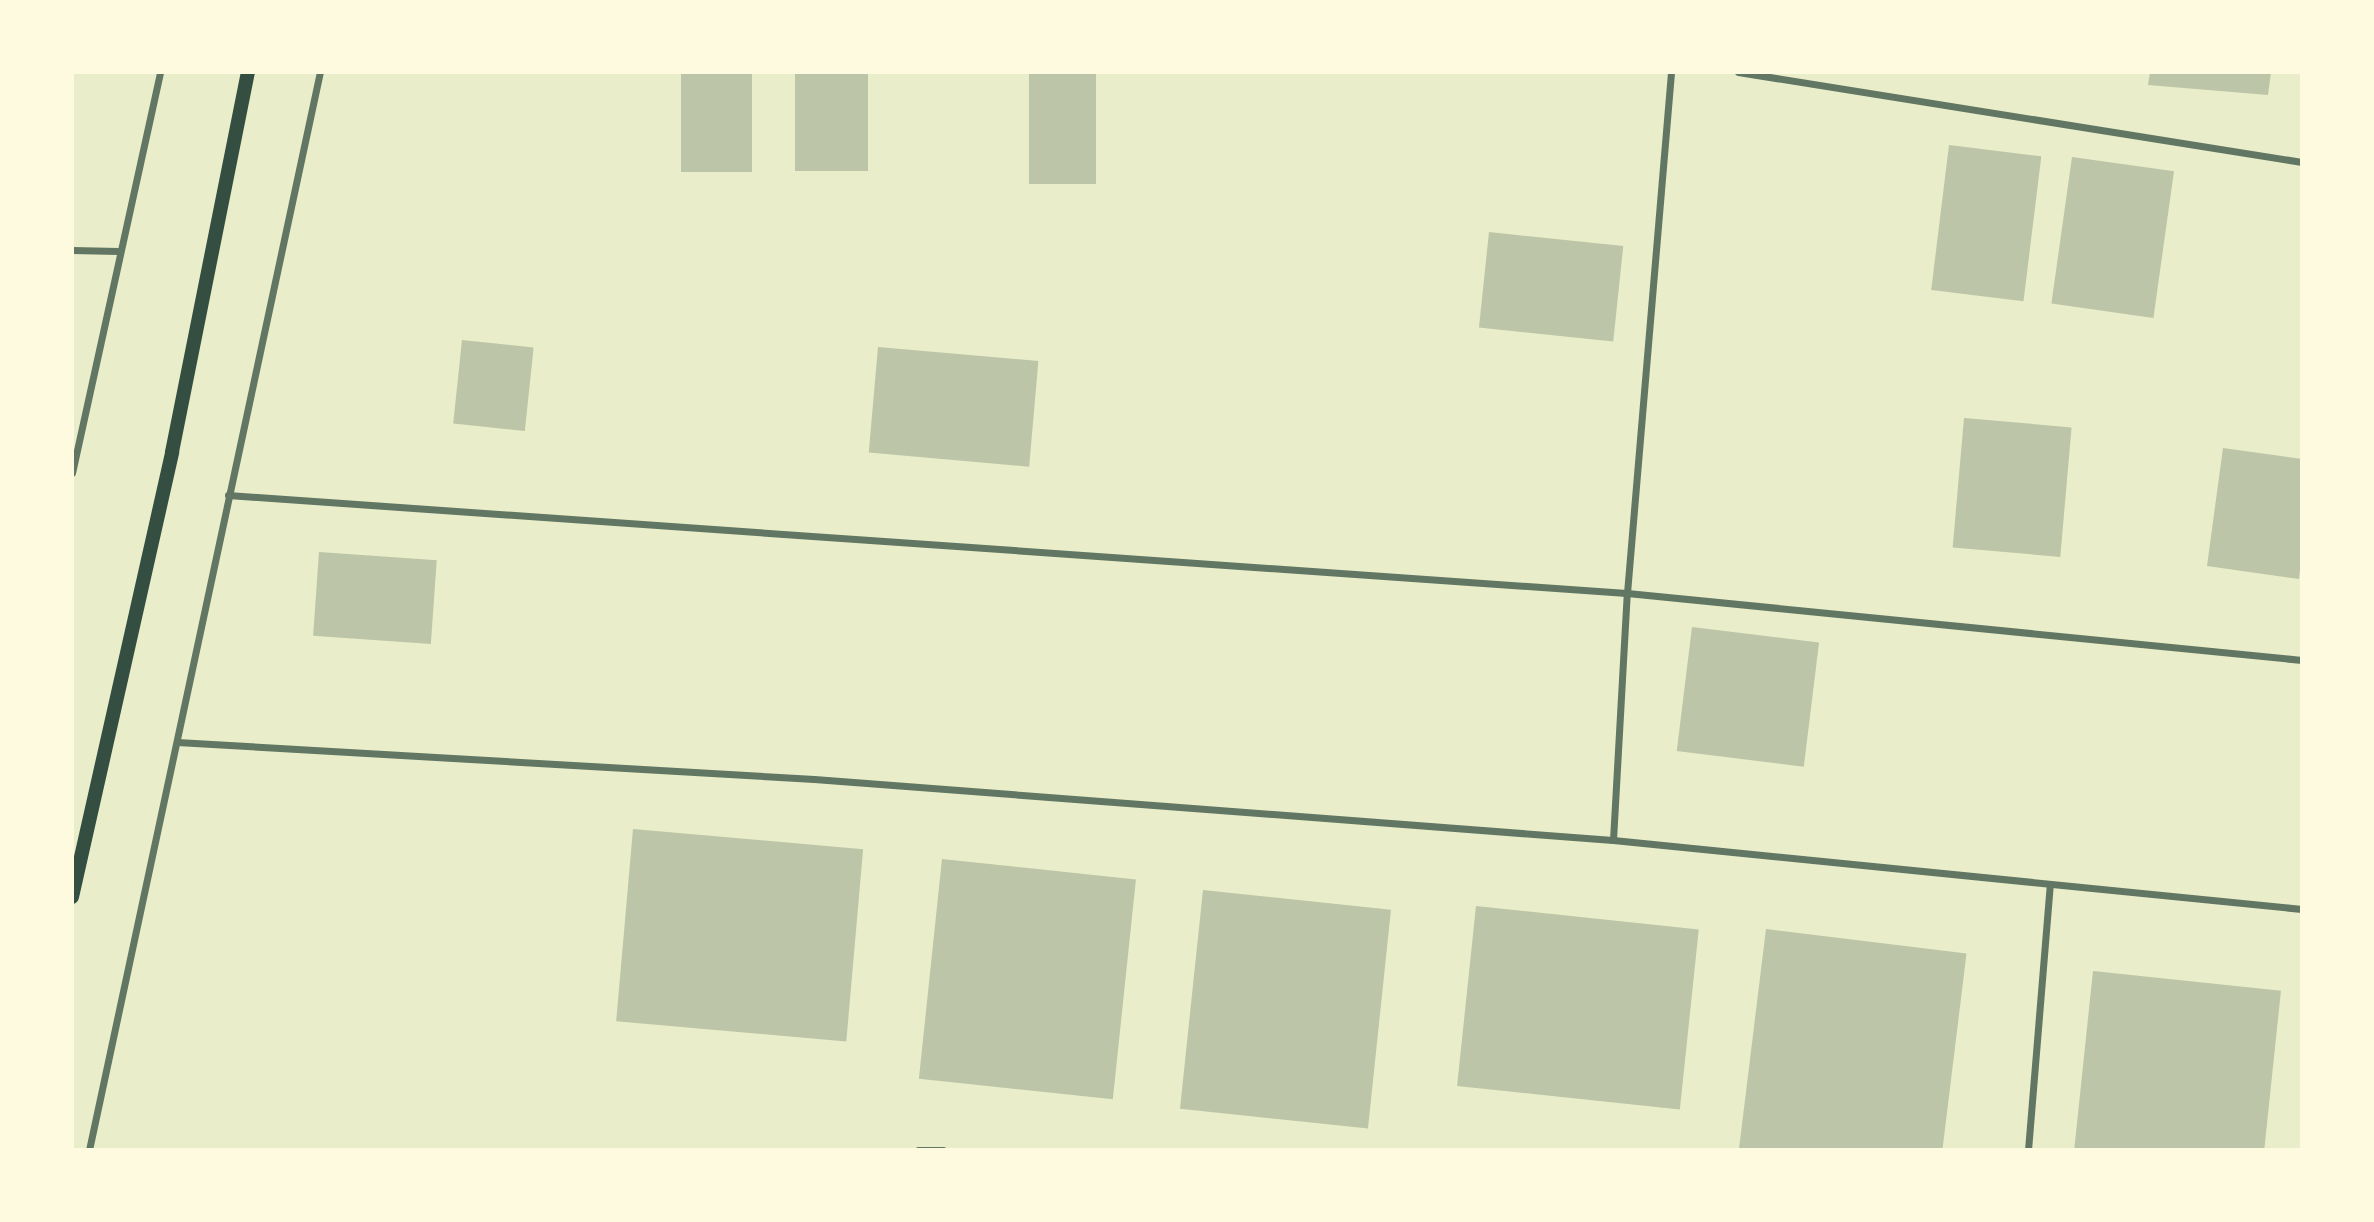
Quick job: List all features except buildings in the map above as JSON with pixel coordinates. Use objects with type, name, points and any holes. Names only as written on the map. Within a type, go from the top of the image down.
[{"type":"main road","points":[[72,897],[172,452],[248,72]]},
{"type":"street","points":[[72,473],[118,251],[160,72]]},
{"type":"street","points":[[89,1150],[320,72]]},
{"type":"street","points":[[1613,840],[1627,593],[1671,72]]},
{"type":"street","points":[[1738,72],[2302,162]]},
{"type":"street","points":[[72,250],[118,251]]},
{"type":"street","points":[[228,495],[1627,593],[2302,660]]},
{"type":"street","points":[[177,742],[814,779],[1613,840],[2302,909]]},
{"type":"street","points":[[2028,1150],[2050,885]]},
{"type":"street","points":[[918,1150],[943,1150]]}]
